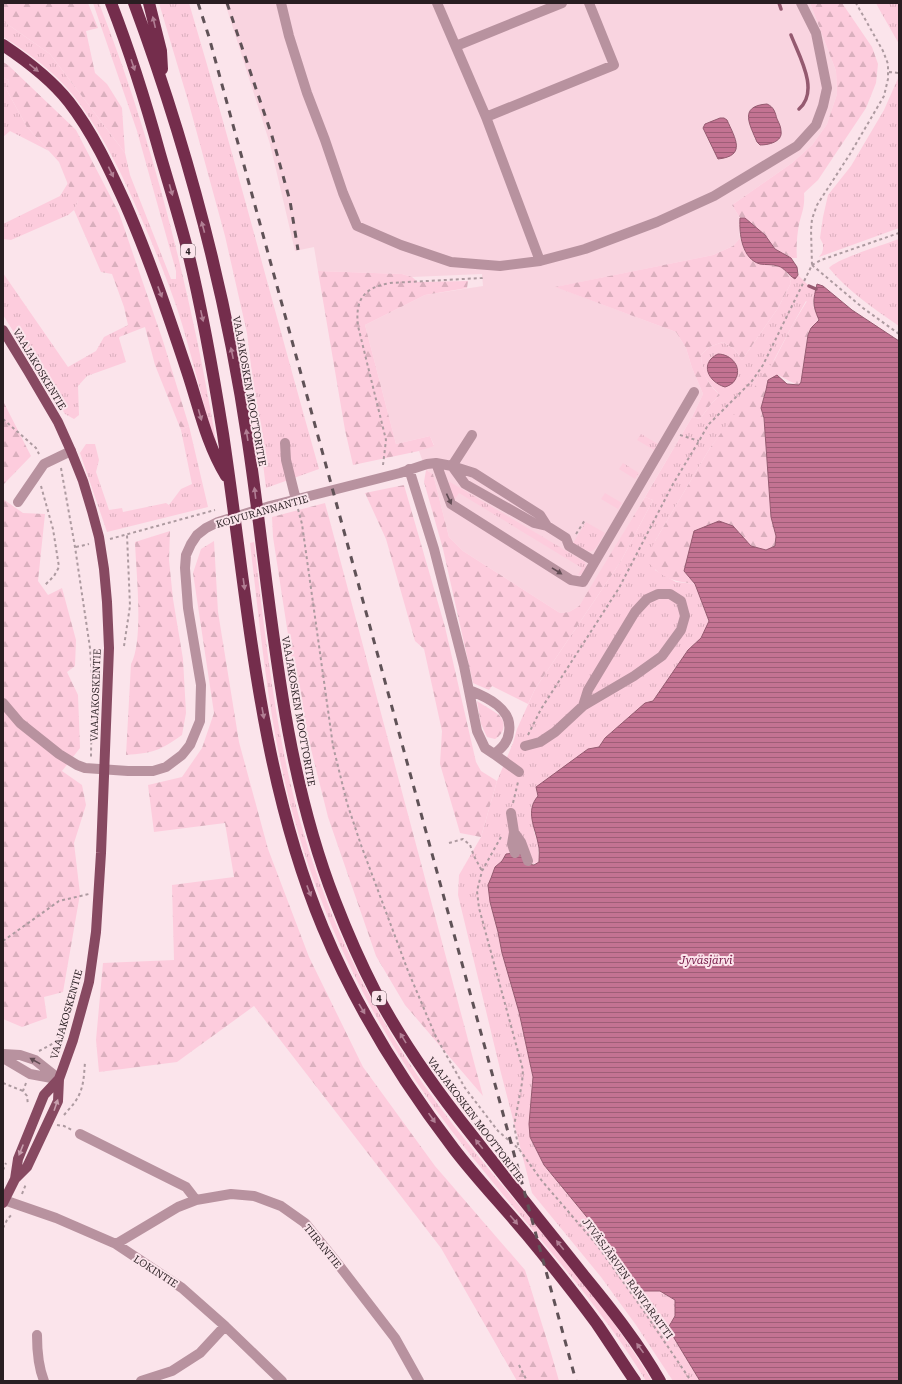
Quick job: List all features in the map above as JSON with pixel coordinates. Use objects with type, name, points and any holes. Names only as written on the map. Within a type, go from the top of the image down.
[{"type":"highway","name":"4","points":[[111,3],[137,76],[187,248],[216,390],[256,671],[276,783],[306,882],[322,926],[359,1004],[403,1077],[454,1150],[526,1234],[593,1320],[635,1381]]},
{"type":"highway","name":"VAAJAKOSKEN MOOTTORITIE","points":[[134,3],[164,88],[190,177],[218,288],[240,392],[284,706],[302,795],[333,896],[356,951],[376,993],[419,1064],[472,1136],[616,1315],[646,1357],[660,1381]]},
{"type":"highway","points":[[149,3],[161,51],[164,88]]},
{"type":"highway","points":[[3,45],[47,78],[69,102],[91,134],[111,173],[137,231],[165,304],[191,382],[205,432],[216,460],[229,480]]},
{"type":"main road","name":"VAAJAKOSKENTIE","points":[[3,330],[58,422],[83,481],[94,518],[103,563],[107,602],[109,648],[101,853],[94,958],[76,1030],[59,1079],[58,1101],[49,1123],[27,1167],[15,1180],[4,1201]]},
{"type":"main road","name":"VAAJAKOSKENTIE","points":[[15,1180],[18,1159],[44,1096],[59,1079]]},
{"type":"street","points":[[281,3],[289,36],[307,93],[343,193],[357,226],[401,245],[451,262],[500,266],[540,261],[585,248],[657,222],[714,196],[797,146],[816,125],[824,106],[827,88],[816,33],[801,3]]},
{"type":"street","points":[[437,3],[486,117],[540,261]]},
{"type":"street","points":[[456,46],[562,3]]},
{"type":"street","points":[[486,117],[614,64],[589,3]]},
{"type":"street","points":[[436,463],[451,504],[571,580],[583,582],[694,392]]},
{"type":"street","points":[[452,466],[472,435]]},
{"type":"street","points":[[284,442],[286,460],[296,500]]},
{"type":"street","points":[[18,502],[44,464],[71,451]]},
{"type":"street","name":"KOIVURANNANTIE","points":[[3,703],[20,723],[59,754],[77,765],[105,770],[153,772],[166,768],[182,756],[190,746],[200,721],[201,685],[186,589],[185,568],[186,555],[197,535],[206,528],[218,522],[270,506],[400,473],[426,464],[436,463],[452,466],[474,473],[540,515],[547,526],[566,538],[569,546],[594,561]]},
{"type":"street","points":[[410,469],[434,549],[469,690],[477,731],[485,748],[519,772]]},
{"type":"street","points":[[525,746],[540,742],[556,732],[583,706],[634,676],[662,656],[681,630],[685,616],[681,601],[670,594],[658,594],[647,599],[635,612],[588,690],[583,706]]},
{"type":"street","points":[[469,690],[482,695],[498,706],[508,716],[510,726],[509,735],[501,749],[494,754]]},
{"type":"street","points":[[510,813],[514,832],[512,844],[515,853]]},
{"type":"street","points":[[514,832],[521,842],[528,861]]},
{"type":"street","points":[[3,1054],[35,1060],[59,1079]]},
{"type":"street","points":[[3,1058],[30,1074],[59,1079]]},
{"type":"street","points":[[80,1134],[186,1187],[196,1200]]},
{"type":"street","name":"TIIRANTIE","points":[[116,1244],[178,1207],[196,1200],[231,1194],[254,1196],[281,1206],[305,1223],[395,1338],[419,1381]]},
{"type":"street","name":"LOKINTIE","points":[[4,1201],[56,1218],[116,1244],[182,1288],[225,1326],[282,1381]]},
{"type":"street","points":[[141,1381],[172,1371],[200,1353],[225,1326]]},
{"type":"street","points":[[37,1335],[37,1356],[40,1373],[44,1381]]},
{"type":"path","points":[[541,709],[619,588],[673,484],[698,440],[708,426],[752,381],[763,365],[812,265],[812,224],[817,205],[850,154],[884,96],[889,72],[888,64],[883,51],[856,3]]},
{"type":"path","points":[[889,72],[899,73]]},
{"type":"path","points":[[812,265],[834,255],[899,233]]},
{"type":"path","points":[[812,265],[863,308],[899,334]]},
{"type":"path","points":[[382,465],[386,440],[358,321],[358,304],[361,298],[377,285],[482,278]]},
{"type":"path","points":[[3,419],[36,448],[44,464]]},
{"type":"path","points":[[670,432],[698,440]]},
{"type":"path","name":"VAAJAKOSKENTIE","points":[[59,456],[75,547],[90,648],[92,676],[91,768]]},
{"type":"path","points":[[38,473],[53,529],[59,566],[54,576],[44,586]]},
{"type":"path","points":[[296,500],[302,524],[333,746],[346,803],[408,972],[436,1037],[465,1088],[498,1131],[519,1149]]},
{"type":"path","points":[[108,540],[216,510]]},
{"type":"path","points":[[566,538],[575,535],[585,520]]},
{"type":"path","points":[[124,646],[130,606],[127,535]]},
{"type":"path","points":[[75,547],[90,544]]},
{"type":"path","points":[[502,836],[482,871],[477,891],[479,908],[523,1070],[514,1126],[519,1149]]},
{"type":"path","points":[[449,843],[463,840],[470,845],[482,871]]},
{"type":"path","points":[[3,941],[59,902],[90,894],[90,900]]},
{"type":"path","name":"VAAJAKOSKENTIE","points":[[35,1060],[40,1050],[56,1042],[65,1027]]},
{"type":"path","points":[[23,1091],[30,1074]]},
{"type":"path","points":[[3,1083],[23,1091],[27,1096],[28,1110]]},
{"type":"path","points":[[49,1123],[64,1126],[80,1134]]},
{"type":"path","name":"JYVÄSJÄRVEN RANTARAITTI","points":[[519,1149],[542,1181],[597,1245],[691,1381]]},
{"type":"path","points":[[3,1170],[8,1156]]},
{"type":"path","points":[[519,1365],[527,1381]]},
{"type":"shaded area","points":[[225,3],[810,3],[836,71],[837,94],[827,124],[812,145],[792,163],[732,205],[740,218],[740,238],[733,246],[713,255],[556,287],[676,332],[686,348],[692,368],[703,394],[692,417],[596,580],[579,606],[569,612],[560,613],[463,551],[449,537],[433,474],[426,470],[419,451],[434,445],[430,436],[396,444],[365,325],[425,295],[483,286],[482,274],[412,277],[402,274],[318,271],[314,247],[295,251],[270,144]]},
{"type":"green space","points":[[3,3],[88,3],[98,28],[86,31],[95,73],[107,84],[122,108],[125,153],[50,54],[3,21]]},
{"type":"green space","points":[[93,3],[99,3],[115,44],[143,127],[167,212],[188,297],[205,377],[216,441],[215,444],[175,302],[149,236],[116,163],[85,111],[58,78],[22,49],[3,37],[3,21],[50,54],[125,153],[130,175],[171,279],[176,279],[176,271],[137,131]]},
{"type":"green space","points":[[159,3],[189,3],[223,119],[319,469],[266,488],[247,333],[225,236],[189,104]]},
{"type":"green space","points":[[810,3],[842,3],[872,47],[878,64],[876,83],[866,108],[818,180],[804,193],[804,206],[797,237],[797,258],[791,258],[775,249],[765,235],[745,218],[740,218],[732,205],[792,163],[812,145],[827,124],[837,94],[836,71]]},
{"type":"green space","points":[[876,3],[899,3],[899,44],[878,7]]},
{"type":"green space","points":[[3,62],[8,65],[76,130],[119,213],[163,341],[189,426],[181,430],[155,365],[145,327],[119,337],[128,325],[124,307],[112,274],[101,272],[74,210],[78,202],[71,192],[59,162],[27,127],[6,89],[9,80],[3,78]]},
{"type":"green space","points":[[899,76],[899,228],[819,257],[823,249],[823,244],[820,238],[828,195],[851,166],[884,110]]},
{"type":"green space","points":[[3,78],[9,80],[6,89],[27,127],[49,151],[10,131],[3,137]]},
{"type":"green space","points":[[68,183],[78,202],[74,210],[68,215],[11,240],[3,239],[3,224],[60,196]]},
{"type":"green space","points":[[740,238],[744,249],[759,263],[783,268],[789,276],[791,283],[778,308],[742,360],[734,349],[723,342],[709,347],[701,355],[706,377],[715,391],[720,395],[700,419],[692,417],[703,394],[692,368],[686,348],[676,332],[555,287],[713,255],[733,246]]},
{"type":"green space","points":[[899,239],[899,326],[853,292],[829,268],[841,260]]},
{"type":"green space","points":[[318,271],[402,274],[412,277],[418,282],[468,281],[467,288],[425,295],[365,325],[396,444],[430,436],[434,446],[419,451],[353,465],[345,430]]},
{"type":"green space","points":[[3,273],[68,367],[96,351],[104,337],[128,325],[119,338],[126,362],[87,376],[78,386],[79,415],[74,419],[65,414],[3,315]]},
{"type":"green space","points":[[798,275],[809,286],[816,289],[813,301],[814,308],[806,301],[765,377],[710,448],[655,541],[655,570],[676,582],[695,584],[709,621],[701,638],[688,650],[653,701],[645,703],[605,738],[599,747],[588,749],[538,796],[534,832],[538,843],[539,862],[530,864],[506,854],[502,861],[495,867],[488,885],[490,902],[502,953],[519,1012],[533,1077],[529,1124],[530,1137],[544,1165],[586,1216],[642,1291],[660,1291],[675,1300],[675,1316],[668,1328],[700,1381],[673,1381],[636,1325],[601,1277],[532,1193],[458,895],[459,875],[481,837],[497,781],[513,743],[517,729],[535,689],[621,561],[653,500],[645,497],[692,417],[700,419],[720,395],[704,373],[701,355],[709,347],[723,342],[734,349],[742,360],[778,308],[791,283],[789,276],[795,279]]},
{"type":"green space","points":[[807,301],[814,308],[819,320],[811,328],[808,335],[801,382],[799,386],[778,375],[768,380],[761,408],[764,418],[771,517],[776,536],[775,546],[766,550],[751,546],[684,571],[695,584],[667,578],[656,570],[646,559],[655,541],[710,448],[775,359]]},
{"type":"green space","points":[[3,401],[31,456],[3,485]]},
{"type":"green space","points":[[189,426],[208,507],[107,532],[80,453],[86,444],[95,444],[99,460],[96,472],[109,510],[122,508],[123,512],[166,503],[169,505],[181,489],[192,484],[181,430]]},
{"type":"green space","points":[[641,434],[658,444],[654,450],[637,440]]},
{"type":"green space","points":[[623,463],[639,473],[635,479],[619,469]]},
{"type":"green space","points":[[426,470],[433,474],[449,537],[463,551],[560,613],[569,612],[579,606],[645,497],[653,500],[621,561],[535,689],[528,704],[492,686],[489,690],[473,683],[443,549],[424,482]]},
{"type":"green space","points":[[450,482],[585,562],[586,567],[581,575],[578,575],[582,568],[459,493],[454,500],[448,484]]},
{"type":"green space","points":[[404,485],[445,627],[476,762],[481,771],[497,781],[481,837],[460,833],[440,764],[442,731],[424,649],[415,641],[386,539],[365,493]]},
{"type":"green space","points":[[605,493],[622,503],[618,509],[601,499]]},
{"type":"green space","points":[[3,499],[23,513],[45,514],[38,581],[48,595],[62,588],[76,640],[75,666],[67,672],[78,695],[80,748],[62,771],[82,785],[86,805],[74,843],[80,894],[63,992],[44,997],[47,1018],[22,1027],[3,1019]]},
{"type":"green space","points":[[325,503],[483,1096],[405,1005],[376,956],[328,817],[297,693],[273,537],[272,517]]},
{"type":"green space","points":[[586,522],[605,533],[598,545],[592,551],[585,550],[573,543]]},
{"type":"green space","points":[[170,531],[169,560],[173,599],[183,659],[186,713],[182,735],[168,745],[156,750],[126,755],[131,664],[135,653],[138,623],[138,587],[135,542]]},
{"type":"green space","points":[[214,541],[218,612],[239,742],[268,849],[309,957],[363,1067],[435,1166],[525,1270],[559,1381],[517,1381],[441,1248],[254,1006],[177,1062],[99,1072],[96,1040],[103,963],[174,960],[172,885],[234,877],[225,823],[154,832],[148,785],[182,777],[202,748],[214,713],[193,573],[201,549]]},
{"type":"green space","points":[[254,542],[272,684],[287,768],[311,858],[345,945],[365,987],[412,1068],[439,1106],[603,1309],[652,1381],[646,1381],[597,1309],[459,1141],[433,1106],[407,1068],[383,1028],[360,987],[340,945],[322,903],[306,859],[293,814],[276,741],[267,685],[250,543]]},
{"type":"green space","points":[[477,701],[497,713],[503,721],[504,725],[501,734],[495,739],[487,737],[481,724]]},
{"type":"water","points":[[767,104],[773,108],[775,112],[780,126],[781,135],[780,138],[774,142],[760,145],[757,142],[748,117],[752,108]]},
{"type":"water","points":[[720,118],[727,120],[735,139],[736,150],[733,154],[727,157],[718,159],[703,128],[705,124]]},
{"type":"water","points":[[740,218],[745,218],[765,235],[775,249],[791,258],[797,267],[798,275],[795,279],[780,267],[760,264],[749,257],[745,251],[741,238]]},
{"type":"water","name":"Jyväsjärvi","points":[[817,284],[823,286],[852,310],[899,341],[899,1381],[700,1381],[668,1328],[675,1316],[675,1300],[660,1291],[643,1291],[586,1216],[544,1165],[530,1137],[529,1124],[533,1077],[519,1012],[502,953],[490,902],[488,885],[495,867],[502,861],[506,854],[520,854],[527,864],[534,865],[539,862],[539,846],[531,813],[534,802],[538,796],[536,787],[588,749],[599,747],[605,738],[645,703],[653,701],[688,650],[701,638],[709,621],[695,584],[684,571],[694,531],[719,521],[733,526],[751,546],[766,550],[775,546],[776,536],[771,517],[764,418],[761,408],[768,380],[777,375],[787,384],[799,385],[801,382],[808,335],[811,328],[819,320],[814,302]]},
{"type":"water","points":[[718,354],[727,356],[731,359],[737,366],[738,370],[734,381],[725,387],[714,381],[708,372],[707,367],[709,362]]},
{"type":"waterway","points":[[779,3],[781,9]]},
{"type":"waterway","points":[[791,35],[803,63],[808,83],[808,93],[805,102],[799,109]]},
{"type":"waterway","points":[[809,286],[816,289]]},
{"type":"railway","points":[[198,3],[209,37],[576,1381]]},
{"type":"railway","points":[[227,3],[272,136],[290,201],[298,250]]}]
